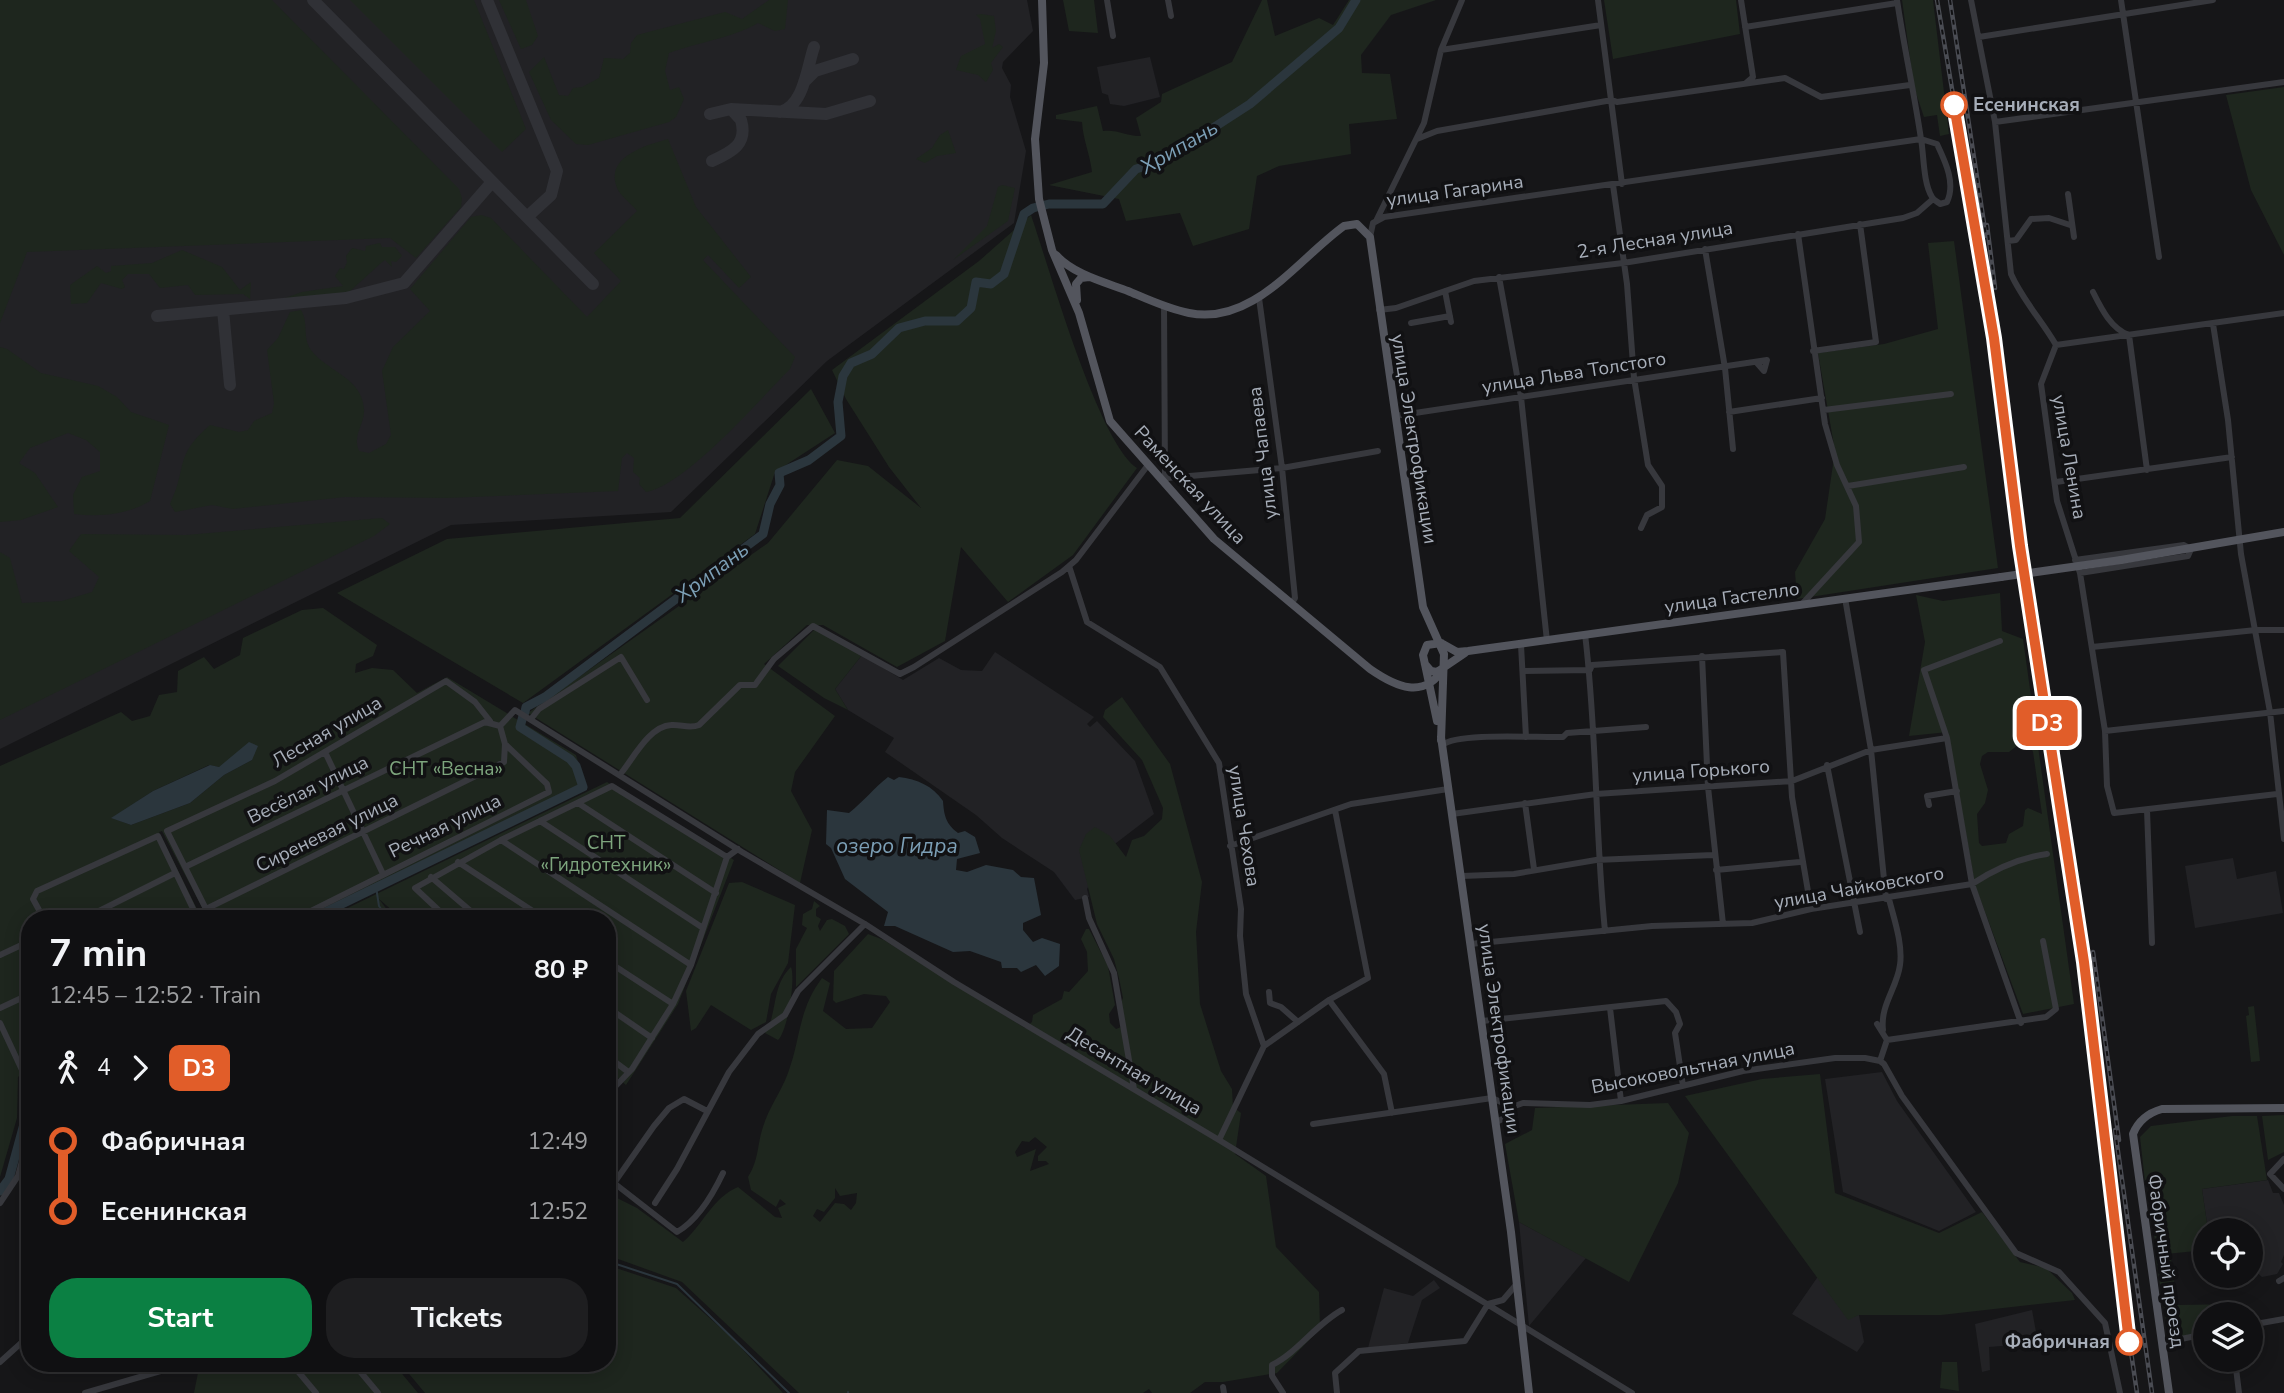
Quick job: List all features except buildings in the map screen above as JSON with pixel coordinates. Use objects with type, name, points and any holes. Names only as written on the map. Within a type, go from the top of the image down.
[{"type":"main road","name":"Раменская улица","points":[[1041,0],[1044,18],[1044,63],[1035,139],[1039,199],[1052,250],[1079,313],[1108,417],[1214,539],[1362,663],[1433,706]]},
{"type":"main road","name":"улица Гагарина","points":[[1052,250],[1070,267],[1164,305],[1204,315],[1259,298],[1344,226],[1357,224],[1370,236]]},
{"type":"main road","name":"улица Электрофикации","points":[[1370,236],[1423,607],[1441,643],[1444,668],[1442,743],[1496,1122],[1528,1393]]},
{"type":"main road","points":[[1061,274],[1068,282],[1074,280],[1076,276],[1070,267]]},
{"type":"main road","points":[[1079,313],[1076,284],[1081,278],[1092,276]]},
{"type":"main road","name":"улица Гастелло","points":[[1441,643],[1457,652],[1521,645],[2121,560],[2239,542],[2284,532]]},
{"type":"main road","points":[[1441,643],[1433,642],[1425,647],[1425,664],[1442,743]]},
{"type":"main road","name":"улица Гастелло","points":[[1428,684],[1444,668],[1468,651]]},
{"type":"main road","points":[[1425,664],[1434,672],[1444,668]]},
{"type":"main road","points":[[1399,686],[1416,690],[1428,684]]},
{"type":"main road","name":"Фабричный проезд","points":[[2169,1393],[2133,1134],[2136,1126],[2149,1113],[2162,1109],[2284,1108]]},
{"type":"street","points":[[1107,0],[1114,36]]},
{"type":"street","points":[[1168,0],[1171,16]]},
{"type":"street","points":[[1377,219],[1424,122],[1441,50],[1462,0]]},
{"type":"street","points":[[1598,0],[1615,101],[1622,184]]},
{"type":"street","points":[[1741,0],[1753,64],[1753,77],[1745,84]]},
{"type":"street","points":[[1971,0],[1995,122],[2008,261],[2018,289],[2040,317],[2056,345],[2284,313]]},
{"type":"street","points":[[2121,0],[2159,257]]},
{"type":"street","points":[[1979,37],[2213,0]]},
{"type":"street","points":[[1745,27],[1897,1],[1932,197]]},
{"type":"street","points":[[1441,50],[1601,25]]},
{"type":"street","points":[[1417,139],[1437,131],[1615,101],[1785,78],[1821,97],[1910,85]]},
{"type":"street","points":[[1995,122],[2284,82]]},
{"type":"street","name":"улица Гагарина","points":[[1370,236],[1377,219],[1922,139]]},
{"type":"street","name":"2-я Лесная улица","points":[[1379,310],[1499,277],[1623,263],[1917,214],[1932,197],[1940,204],[1947,202],[1950,182],[1937,144],[1922,139]]},
{"type":"street","points":[[1613,185],[1634,378],[1648,465],[1662,486],[1662,507],[1647,515],[1640,528]]},
{"type":"street","points":[[2068,194],[2070,226],[2074,237]]},
{"type":"street","points":[[2008,241],[2016,240],[2031,219],[2049,218],[2070,226]]},
{"type":"street","points":[[1813,351],[1876,342],[1860,224]]},
{"type":"street","points":[[1798,234],[1813,351],[1824,410],[1837,464],[1856,506],[1859,542],[1802,604]]},
{"type":"street","points":[[1705,249],[1725,368],[1732,449]]},
{"type":"street","points":[[1499,277],[1521,397],[1547,641]]},
{"type":"street","points":[[1410,323],[1451,319],[1445,291]]},
{"type":"street","points":[[2093,292],[2104,314],[2122,333],[2129,335]]},
{"type":"street","name":"улица Чапаева","points":[[1259,298],[1282,468],[1295,598],[1291,604]]},
{"type":"street","points":[[1164,305],[1166,481],[1282,468],[1378,451]]},
{"type":"street","points":[[2213,324],[2242,537],[2239,542],[2270,712],[2284,839]]},
{"type":"street","points":[[2129,335],[2147,470]]},
{"type":"street","name":"улица Ленина","points":[[2056,345],[2041,384],[2057,501],[2080,573],[2105,731],[2107,786],[2114,813],[2147,810]]},
{"type":"street","name":"улица Льва Толстого","points":[[1395,416],[1634,378],[1757,363]]},
{"type":"street","points":[[1824,410],[1951,394]]},
{"type":"street","points":[[1729,412],[1822,398]]},
{"type":"street","points":[[2056,482],[2232,457]]},
{"type":"street","points":[[621,774],[650,736],[661,727],[699,725],[740,685],[755,685],[774,659],[813,625],[900,674],[1069,566],[1148,465]]},
{"type":"street","points":[[1848,486],[1964,467]]},
{"type":"street","points":[[2076,560],[2184,545],[2191,549],[2188,556],[2080,573]]},
{"type":"street","name":"улица Чехова","points":[[1069,566],[1087,622],[1160,667],[1219,762],[1241,909],[1240,936],[1246,994],[1264,1046]]},
{"type":"street","points":[[1846,598],[1871,750],[1887,899],[1901,955],[1900,969],[1883,1009],[1883,1030],[1887,1040],[1880,1061],[1902,1096],[2016,1253],[2045,1264],[2065,1277],[2099,1314],[2111,1340],[2120,1393]]},
{"type":"street","points":[[2092,647],[2256,630],[2284,630]]},
{"type":"street","points":[[1585,634],[1590,670],[1598,862],[1605,931]]},
{"type":"street","points":[[2000,641],[1924,670],[1947,738],[1972,884],[1991,872],[2029,856],[2047,854]]},
{"type":"street","points":[[1521,645],[1526,737]]},
{"type":"street","points":[[1590,670],[1592,665],[1783,652],[1792,781],[1801,862],[1811,909]]},
{"type":"street","points":[[1702,656],[1713,855],[1723,924]]},
{"type":"street","points":[[531,719],[539,709],[621,657],[647,700]]},
{"type":"street","points":[[1523,671],[1590,670]]},
{"type":"street","name":"Лесная улица","points":[[185,867],[167,831],[246,796],[446,681],[475,702],[490,721]]},
{"type":"street","name":"Десантная улица","points":[[500,726],[515,710],[531,719],[738,849],[865,924],[954,982],[1219,1140],[1632,1393]]},
{"type":"street","points":[[2105,731],[2284,711]]},
{"type":"street","points":[[490,721],[500,726],[505,744]]},
{"type":"street","name":"Весёлая улица","points":[[185,867],[490,721]]},
{"type":"street","points":[[1442,743],[1448,740],[1563,737],[1567,733],[1646,727]]},
{"type":"street","name":"улица Горького","points":[[1452,814],[1596,794],[1792,781],[1827,765],[1871,750],[1947,738]]},
{"type":"street","name":"Сиреневая улица","points":[[206,909],[504,762],[505,744]]},
{"type":"street","name":"Речная улица","points":[[313,910],[549,792],[547,783],[505,744]]},
{"type":"street","points":[[325,752],[383,874]]},
{"type":"street","points":[[1827,765],[1860,932]]},
{"type":"street","points":[[438,910],[415,888],[501,839],[612,786],[727,857]]},
{"type":"street","points":[[1230,846],[1359,803],[1448,789]]},
{"type":"street","points":[[1929,805],[1927,796],[1956,790]]},
{"type":"street","points":[[2152,943],[2147,810],[2277,794]]},
{"type":"street","points":[[578,803],[716,892]]},
{"type":"street","points":[[1525,803],[1534,869]]},
{"type":"street","points":[[1219,1140],[1264,1046],[1329,1000],[1368,978],[1335,810]]},
{"type":"street","points":[[540,821],[703,928]]},
{"type":"street","points":[[39,910],[33,899],[37,891],[158,836],[194,910]]},
{"type":"street","points":[[501,839],[608,910]]},
{"type":"street","points":[[616,1084],[652,1038],[673,1004],[691,965],[727,857],[738,849]]},
{"type":"street","points":[[1462,876],[1514,874],[1534,869],[1598,862],[1713,855]]},
{"type":"street","points":[[458,862],[531,910]]},
{"type":"street","points":[[1716,870],[1801,862]]},
{"type":"street","points":[[185,867],[206,909]]},
{"type":"street","points":[[101,910],[176,873]]},
{"type":"street","points":[[431,877],[470,910]]},
{"type":"street","name":"улица Чайковского","points":[[1471,944],[1605,931],[1761,922],[1811,909],[1972,884],[2021,1023]]},
{"type":"street","points":[[1084,898],[1088,918],[1114,973],[1134,1089]]},
{"type":"street","points":[[616,915],[691,965]]},
{"type":"street","points":[[655,1203],[677,1169],[721,1083],[758,1034],[785,1015],[798,990],[865,924]]},
{"type":"street","points":[[1887,1040],[2021,1023],[2046,1017],[2056,1009],[2043,941]]},
{"type":"street","points":[[0,955],[21,945]]},
{"type":"street","points":[[616,967],[673,1004]]},
{"type":"street","points":[[1269,992],[1270,1003],[1281,1007],[1298,1022]]},
{"type":"street","points":[[0,1008],[21,998]]},
{"type":"street","points":[[1329,1000],[1384,1074],[1392,1113]]},
{"type":"street","points":[[1482,1021],[1666,1001],[1676,1012],[1679,1024],[1675,1033],[1683,1086]]},
{"type":"street","points":[[1610,1008],[1621,1101]]},
{"type":"street","points":[[616,1013],[652,1038]]},
{"type":"street","points":[[0,1023],[21,1068]]},
{"type":"street","points":[[1877,1024],[1883,1030]]},
{"type":"street","name":"Высоковольтная улица","points":[[1492,1098],[1512,1107],[1523,1103],[1590,1105],[1621,1101],[1743,1071],[1835,1058],[1880,1061]]},
{"type":"street","points":[[616,1063],[627,1071]]},
{"type":"street","points":[[1313,1124],[1492,1098]]},
{"type":"street","points":[[616,1180],[669,1108],[684,1099],[707,1111]]},
{"type":"street","points":[[1496,1122],[1507,1117],[1512,1107]]},
{"type":"street","points":[[2284,1159],[2270,1174],[2284,1189]]},
{"type":"street","points":[[0,1203],[18,1176],[21,1164]]},
{"type":"street","points":[[616,1185],[677,1232],[688,1224],[714,1193],[723,1173]]},
{"type":"street","points":[[1337,1393],[1335,1373],[1359,1352],[1465,1341],[1488,1304],[1503,1300],[1515,1286]]},
{"type":"street","points":[[1283,1393],[1272,1376],[1272,1365],[1282,1360],[1328,1317],[1342,1310]]},
{"type":"street","points":[[2263,1323],[2284,1320]]},
{"type":"street","points":[[2162,1343],[2193,1337]]},
{"type":"street","points":[[0,1362],[21,1343]]},
{"type":"street","points":[[85,1393],[157,1372]]},
{"type":"street","points":[[298,1372],[316,1393]]},
{"type":"street","points":[[360,1372],[378,1393]]},
{"type":"street","points":[[2236,1372],[2239,1393]]},
{"type":"shaded area","points":[[0,0],[1027,0],[1033,31],[1003,62],[1002,68],[1011,85],[1010,97],[1026,151],[1014,223],[827,361],[671,512],[451,525],[0,749]]},
{"type":"shaded area","points":[[1150,57],[1160,97],[1124,106],[1110,104],[1108,95],[1102,93],[1097,67]]},
{"type":"shaded area","points":[[995,652],[1094,717],[1087,724],[1090,727],[1097,721],[1135,761],[1154,814],[1107,850],[1087,889],[1089,897],[1075,900],[1054,872],[1002,838],[976,815],[885,752],[894,738],[848,710],[835,689],[862,655],[903,680],[939,658],[961,670],[982,671]]},
{"type":"shaded area","points":[[2233,858],[2237,879],[2276,871],[2283,913],[2195,928],[2185,866]]},
{"type":"shaded area","points":[[1882,1072],[1897,1101],[1976,1212],[1939,1231],[1843,1192],[1825,1079]]},
{"type":"shaded area","points":[[2268,1180],[2273,1193],[2279,1193],[2284,1205],[2284,1255],[2281,1262],[2283,1264],[2277,1274],[2263,1277],[2263,1218],[2206,1218],[2202,1189]]},
{"type":"shaded area","points":[[1519,1222],[1586,1258],[1529,1326]]},
{"type":"shaded area","points":[[1819,1275],[1855,1294],[1864,1342],[1857,1352],[1792,1314]]},
{"type":"shaded area","points":[[1434,1280],[1440,1288],[1422,1300],[1408,1343],[1368,1348],[1384,1288],[1413,1296]]},
{"type":"shaded area","points":[[2032,1310],[2038,1343],[1989,1347],[1990,1370],[1982,1372],[1975,1324]]},
{"type":"green space","points":[[0,0],[272,0],[459,189],[461,207],[416,258],[390,238],[27,252],[0,323]]},
{"type":"green space","points":[[350,0],[474,0],[526,129],[502,152]]},
{"type":"green space","points":[[499,0],[526,0],[538,36],[532,45],[521,49]]},
{"type":"green space","points":[[769,0],[788,0],[785,29],[775,31],[758,23],[669,53],[665,71],[670,90],[679,87],[684,99],[676,117],[669,122],[588,145],[576,144],[551,120],[529,72],[544,57],[559,95],[568,96],[573,88],[582,87],[599,78],[604,58],[623,59],[630,53],[631,43],[637,35],[725,12],[742,19]]},
{"type":"green space","points":[[1063,0],[1094,0],[1098,33],[1069,31]]},
{"type":"green space","points":[[1262,0],[1267,0],[1275,36],[1319,18],[1333,25],[1349,0],[1436,0],[1391,15],[1361,55],[1362,73],[1390,74],[1397,119],[1349,124],[1351,154],[1279,166],[1257,176],[1249,229],[1193,246],[1180,213],[1126,221],[1119,199],[1049,185],[1092,172],[1082,122],[1056,119],[1056,115],[1097,106],[1103,131],[1141,136],[1136,118],[1161,102],[1162,94],[1232,62]]},
{"type":"green space","points":[[1604,0],[1736,0],[1740,34],[1613,59]]},
{"type":"green space","points":[[1902,0],[1933,0],[1949,134],[1940,136],[1937,115],[1924,117],[1914,87]]},
{"type":"green space","points":[[976,15],[994,16],[996,31],[992,48],[999,44],[1003,47],[991,63],[993,70],[986,82],[978,75],[956,70],[961,56],[985,44],[980,19]]},
{"type":"green space","points":[[2284,87],[2284,255],[2251,190],[2226,95]]},
{"type":"green space","points":[[948,130],[956,153],[937,156],[925,163],[916,159],[932,148],[940,135]]},
{"type":"green space","points":[[668,139],[696,207],[751,277],[739,288],[708,255],[703,260],[795,357],[790,369],[741,420],[681,474],[663,486],[646,492],[639,484],[640,478],[633,472],[634,458],[627,453],[622,458],[618,491],[447,498],[345,497],[233,509],[212,505],[175,512],[170,504],[186,454],[198,436],[210,425],[239,432],[248,430],[254,421],[272,413],[274,403],[267,350],[278,338],[290,312],[301,310],[311,350],[350,382],[362,398],[364,415],[357,440],[359,451],[369,453],[386,444],[391,435],[382,371],[393,347],[430,311],[410,289],[471,217],[481,215],[491,218],[587,317],[621,281],[594,253],[637,211],[618,190],[616,169],[629,154]]},
{"type":"green space","points":[[1002,185],[1015,188],[1008,221],[953,260],[987,226],[998,187]]},
{"type":"green space","points":[[1031,215],[1091,390],[1122,452],[1137,468],[1073,555],[1008,602],[961,547],[945,641],[897,667],[823,625],[807,625],[764,664],[835,716],[795,772],[791,791],[812,830],[800,883],[528,713],[768,543],[837,460],[868,466],[921,508],[889,467],[846,399],[832,370],[979,261]]},
{"type":"green space","points":[[1954,241],[1998,568],[1797,599],[1795,572],[1825,519],[1835,451],[1818,353],[1884,344],[1938,329],[1928,243]]},
{"type":"green space","points":[[380,243],[382,247],[395,247],[402,256],[396,262],[391,261],[392,267],[385,260],[348,293],[282,299],[302,292],[343,286],[335,276],[340,268],[344,269],[346,256],[352,248],[365,251],[366,246]]},
{"type":"green space","points":[[182,250],[222,267],[240,290],[251,282],[250,299],[243,294],[195,295],[188,285],[160,288],[149,274],[128,274],[122,280],[125,287],[122,289],[101,283],[87,303],[71,304],[70,285],[97,266],[106,273],[111,271],[111,266],[152,263]]},
{"type":"green space","points":[[0,347],[41,373],[98,386],[117,397],[131,412],[169,425],[150,501],[113,514],[74,514],[73,495],[82,477],[100,471],[100,452],[86,440],[68,433],[30,448],[19,463],[35,473],[58,507],[21,520],[0,522]]},
{"type":"green space","points":[[811,389],[835,433],[775,472],[755,534],[523,703],[337,593],[447,539],[680,518]]},
{"type":"green space","points":[[382,518],[390,524],[374,536],[0,720],[0,552],[10,558],[22,603],[62,601],[92,592],[99,577],[69,551],[81,534],[186,535]]},
{"type":"green space","points":[[2000,593],[2002,631],[2023,639],[2074,1004],[2023,1014],[1975,885],[1948,732],[1909,736],[1925,642],[1916,595],[1943,601]],"holes":[[[2022,742],[2030,745],[2042,814],[2028,808],[2025,810],[2023,826],[2009,834],[2006,843],[1982,846],[1979,843],[1977,814],[1985,803],[1988,790],[1980,764],[1982,756],[1988,752],[2009,752]]]},
{"type":"green space","name":"СНТ «Весна»","points":[[323,608],[377,645],[373,656],[356,664],[355,673],[372,668],[393,670],[417,693],[447,677],[576,755],[586,789],[338,910],[203,910],[162,831],[159,832],[198,910],[21,910],[21,1074],[18,1077],[17,1118],[0,1177],[0,766],[121,712],[132,721],[150,716],[159,695],[177,692],[178,671],[204,657],[214,669],[240,655],[243,638],[302,610]],"holes":[[[252,760],[224,775],[190,803],[131,825],[112,818],[153,791],[209,765],[219,767]]]},
{"type":"green space","points":[[816,628],[862,655],[835,689],[848,710],[824,698],[778,666]]},
{"type":"green space","points":[[1122,697],[1170,764],[1202,882],[1196,932],[1200,1004],[1221,1071],[1232,1089],[1233,1107],[1241,1113],[1235,1154],[1266,1176],[1276,1247],[1319,1292],[1320,1329],[1277,1373],[1223,1382],[1205,1382],[1190,1393],[1152,1393],[1149,1389],[1143,1393],[799,1393],[682,1282],[616,1258],[616,1198],[637,1208],[683,1242],[721,1198],[738,1187],[775,1217],[782,1218],[778,1208],[786,1204],[780,1199],[776,1207],[751,1190],[748,1177],[756,1158],[763,1127],[788,1073],[808,1001],[822,978],[830,983],[823,1011],[846,1029],[872,1028],[890,1002],[886,996],[864,994],[836,1003],[833,1000],[834,971],[868,934],[884,940],[1025,1028],[1032,1022],[1033,1015],[1062,999],[1064,991],[1069,992],[1088,971],[1087,952],[1081,939],[1086,929],[1089,929],[1108,966],[1115,1005],[1109,1014],[1110,1023],[1116,1029],[1121,1027],[1120,1005],[1123,998],[1119,978],[1114,959],[1097,924],[1079,850],[1086,834],[1095,827],[1110,836],[1126,857],[1132,840],[1144,836],[1162,819],[1163,808],[1142,760],[1103,717],[1105,710]],"holes":[[[1035,1137],[1047,1147],[1038,1156],[1038,1161],[1046,1161],[1049,1164],[1030,1171],[1036,1149],[1017,1157],[1015,1152],[1022,1141],[1029,1142]],[[835,1188],[840,1196],[857,1193],[856,1203],[851,1210],[844,1204],[835,1203],[820,1222],[813,1216],[817,1209],[824,1212],[835,1198]]]},
{"type":"green space","name":"СНТ «Гидротехник»","points":[[607,782],[734,860],[678,1004],[626,1085],[616,1079],[616,910],[392,910],[379,899],[387,910],[344,910]]},
{"type":"green space","points":[[742,882],[795,905],[788,963],[771,994],[766,1022],[751,1030],[711,1005],[696,1028],[691,1031],[686,991],[729,883]]},
{"type":"green space","points":[[814,901],[820,906],[816,909],[816,916],[821,919],[818,926],[820,931],[827,920],[832,919],[845,926],[849,934],[796,987],[796,949],[807,928],[802,925],[803,914],[812,909]]},
{"type":"green space","points":[[791,967],[790,1005],[785,1027],[778,1040],[765,1033],[772,1017],[780,983]]},
{"type":"green space","points":[[2254,1006],[2260,1061],[2251,1062],[2246,1016],[2249,1015],[2248,1007]]},
{"type":"green space","points":[[1820,1074],[1835,1193],[1939,1233],[1982,1212],[2020,1262],[2046,1268],[2072,1293],[2075,1300],[1941,1315],[1859,1315],[1848,1320],[1685,1096],[1762,1079]]},
{"type":"green space","points":[[1668,1103],[1689,1133],[1678,1183],[1629,1282],[1519,1222],[1505,1144],[1532,1130],[1535,1108]]},
{"type":"green space","points":[[2284,1115],[2284,1152],[2268,1160],[2262,1116]]},
{"type":"green space","points":[[2232,1116],[2257,1116],[2267,1180],[2202,1189],[2206,1218],[2193,1218],[2193,1251],[2157,1255],[2151,1214],[2158,1214],[2155,1184],[2145,1182],[2140,1137],[2151,1126]]},
{"type":"green space","points":[[2171,1259],[2177,1305],[2193,1305],[2193,1334],[2169,1339],[2156,1260]]},
{"type":"green space","points":[[616,1268],[676,1288],[732,1338],[783,1393],[425,1393],[408,1372],[616,1372]]},
{"type":"green space","points":[[1942,1362],[1957,1362],[1959,1391],[1940,1388]]},
{"type":"green space","points":[[198,1372],[400,1372],[418,1393],[194,1393]]},
{"type":"water","points":[[249,742],[258,746],[252,760],[224,775],[190,803],[131,825],[111,818],[153,791],[210,765],[219,767]]},
{"type":"water","name":"озеро Гидра","points":[[888,777],[894,780],[899,777],[912,779],[929,787],[943,801],[948,823],[958,833],[965,831],[975,837],[980,853],[957,859],[956,870],[967,872],[986,865],[1013,870],[1021,877],[1034,878],[1041,915],[1023,923],[1023,930],[1033,942],[1042,938],[1060,944],[1059,966],[1045,976],[1036,965],[1021,972],[1017,968],[1002,968],[1001,962],[970,951],[953,952],[895,926],[884,926],[888,912],[845,879],[831,848],[826,844],[827,810],[849,813]]},
{"type":"waterway","name":"Хрипань","points":[[525,712],[526,707],[545,697],[763,534],[770,504],[780,485],[779,473],[809,460],[841,436],[838,402],[843,376],[851,363],[872,354],[899,328],[925,321],[957,321],[971,308],[976,282],[991,284],[1004,274],[1024,214],[1033,208],[1049,204],[1103,204],[1136,169],[1162,161],[1250,104],[1339,28],[1356,0]]},
{"type":"waterway","name":"Хрипань","points":[[330,910],[583,787],[576,766],[570,759],[520,727],[523,716]]},
{"type":"waterway","points":[[376,887],[382,910]]},
{"type":"waterway","name":"Хрипань","points":[[0,1191],[9,1179],[21,1135]]},
{"type":"waterway","points":[[616,1264],[677,1284],[789,1393]]},
{"type":"taxiway","points":[[313,0],[593,284]]},
{"type":"taxiway","points":[[487,0],[557,171],[551,195],[527,217]]},
{"type":"taxiway","points":[[780,112],[788,108],[799,94],[814,47]]},
{"type":"taxiway","points":[[804,82],[815,71],[853,59]]},
{"type":"taxiway","points":[[710,114],[731,109],[826,114],[870,101]]},
{"type":"taxiway","points":[[712,161],[732,150],[740,141],[743,128],[741,120],[731,109]]},
{"type":"taxiway","points":[[157,316],[346,298],[404,283],[492,182]]},
{"type":"taxiway","points":[[223,310],[230,385]]},
{"type":"railway","points":[[1937,0],[1994,338],[2020,546],[2103,1103],[2115,1242],[2137,1393]]},
{"type":"railway","points":[[1950,0],[1986,236]]},
{"type":"railway","points":[[1987,225],[1995,288]]},
{"type":"railway","points":[[2093,952],[2119,1140]]},
{"type":"railway","points":[[2115,1130],[2152,1393]]},
{"type":"train","name":"D3","points":[[1954,105],[1994,338],[2020,546],[2084,962],[2103,1103],[2115,1242],[2129,1342]]},
{"type":"place","name":"Есенинская","points":[[1954,105]]},
{"type":"place","name":"Фабричная","points":[[2129,1342]]}]
